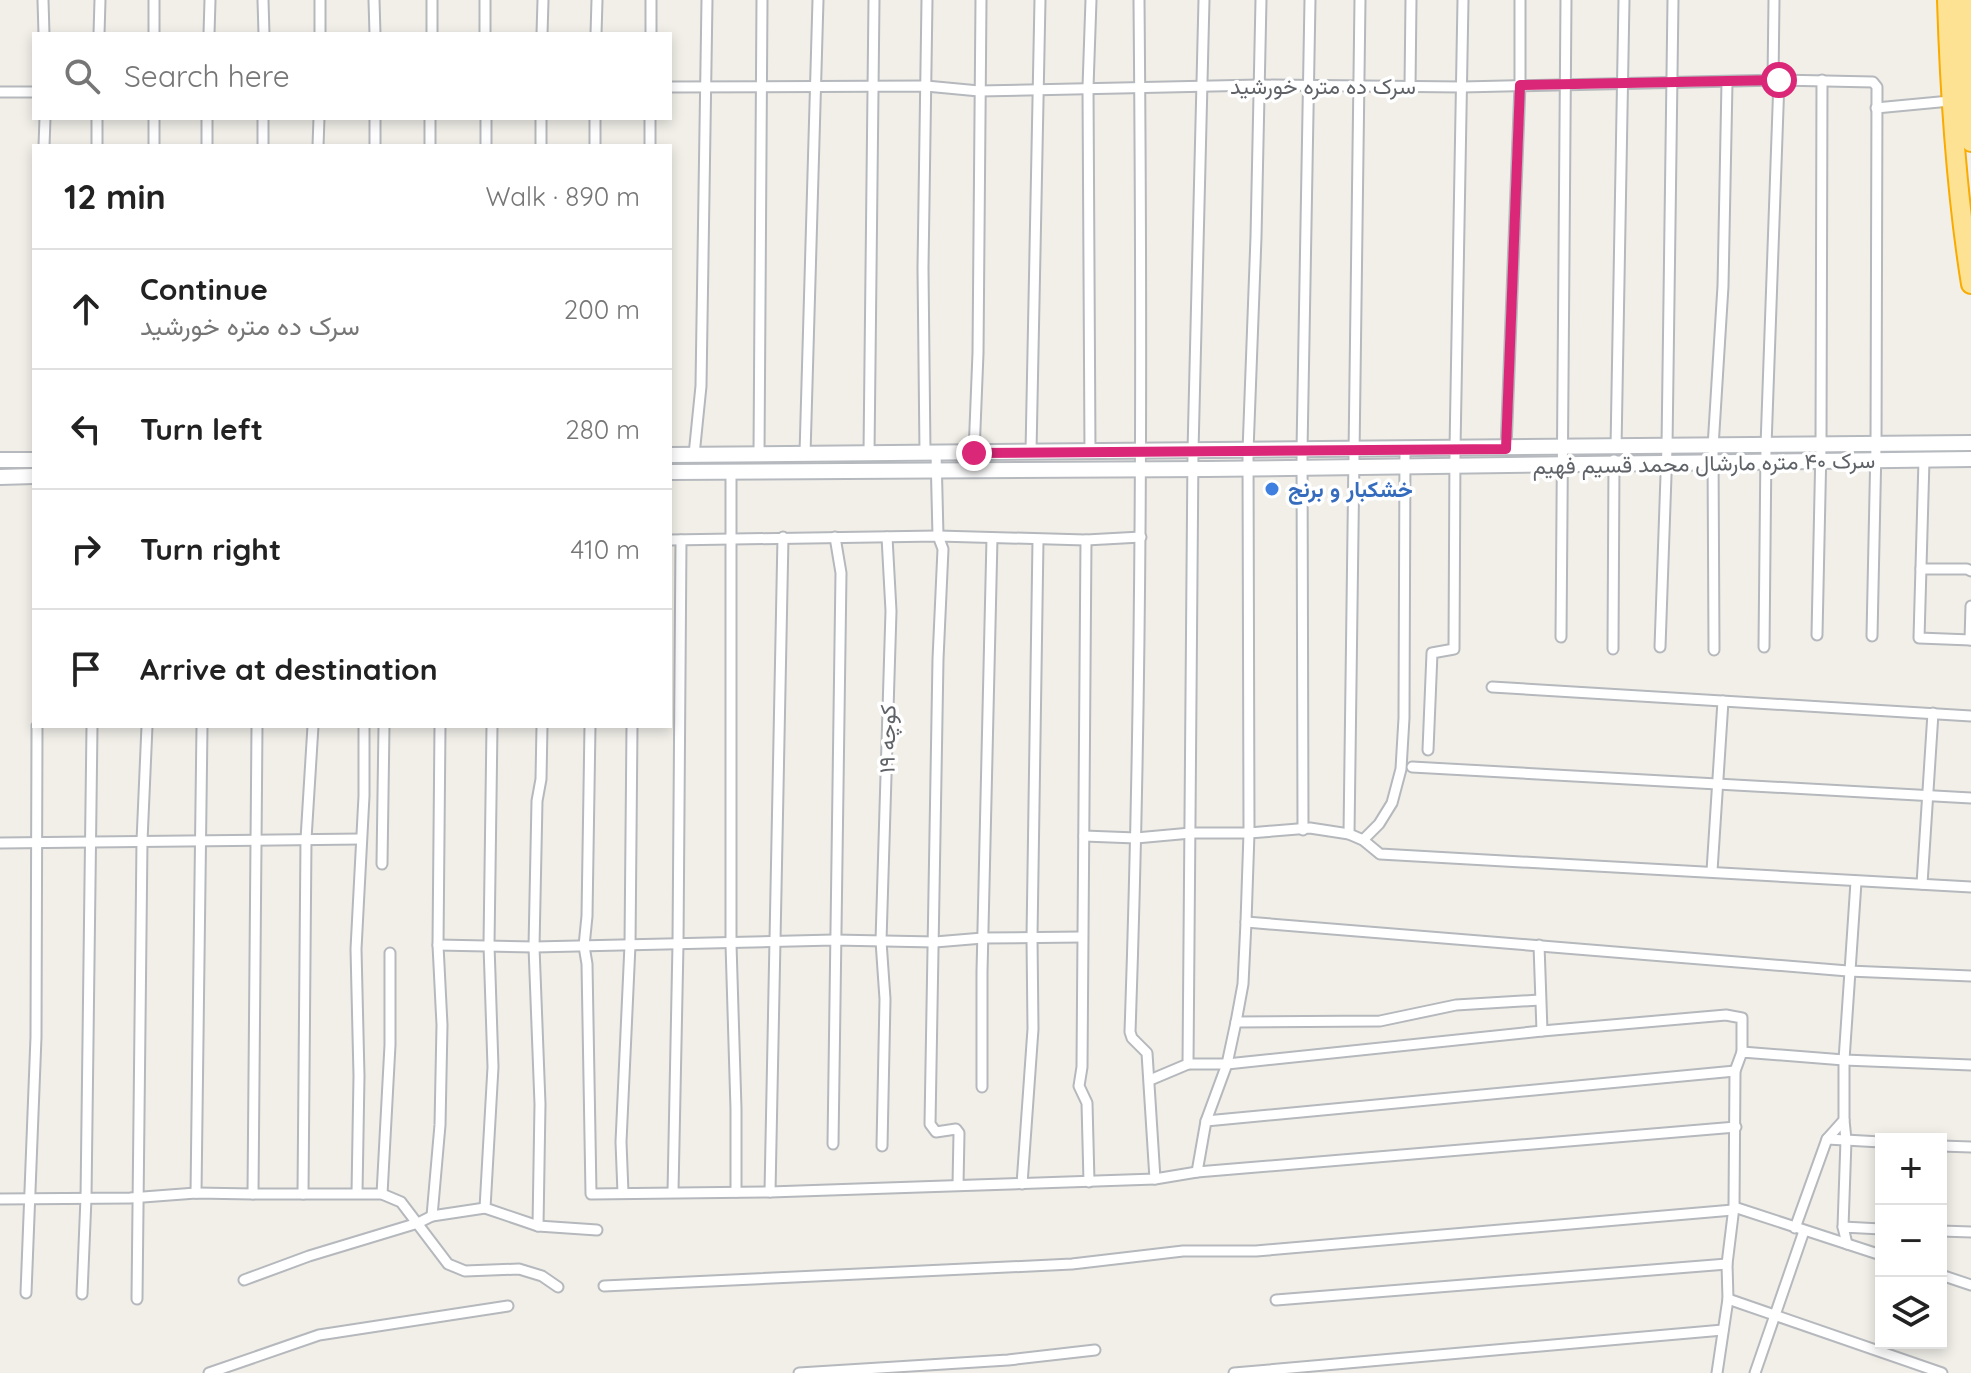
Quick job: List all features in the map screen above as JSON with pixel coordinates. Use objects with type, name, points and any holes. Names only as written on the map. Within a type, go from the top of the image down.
[{"type":"highway","points":[[1947,0],[1950,101],[1963,167],[1971,284]]},
{"type":"highway","points":[[1965,8],[1971,142]]},
{"type":"street","points":[[43,0],[44,32]]},
{"type":"street","points":[[99,32],[100,0]]},
{"type":"street","points":[[154,0],[154,32]]},
{"type":"street","points":[[209,32],[210,0]]},
{"type":"street","points":[[263,0],[264,32]]},
{"type":"street","points":[[320,0],[320,32]]},
{"type":"street","points":[[374,0],[375,32]]},
{"type":"street","points":[[432,0],[432,32]]},
{"type":"street","points":[[485,0],[485,32]]},
{"type":"street","points":[[542,32],[543,0]]},
{"type":"street","points":[[596,32],[597,0]]},
{"type":"street","points":[[651,0],[651,32]]},
{"type":"street","points":[[694,455],[701,386],[707,0]]},
{"type":"street","points":[[759,454],[759,87],[762,0]]},
{"type":"street","points":[[805,454],[818,0]]},
{"type":"street","points":[[869,453],[874,0]]},
{"type":"street","points":[[927,0],[923,268],[930,453],[936,471],[938,536],[943,549],[930,1124],[936,1132],[956,1129],[959,1133],[958,1185]]},
{"type":"street","points":[[974,453],[978,353],[981,0]]},
{"type":"street","points":[[1031,452],[1040,0]]},
{"type":"street","points":[[1090,452],[1088,87],[1091,0]]},
{"type":"street","points":[[1139,0],[1141,537],[1130,1032],[1147,1053],[1155,1179]]},
{"type":"street","points":[[1188,1064],[1193,451],[1204,0]]},
{"type":"street","points":[[1197,1172],[1206,1121],[1227,1064],[1243,984],[1249,833],[1248,451],[1261,0]]},
{"type":"street","points":[[1303,830],[1302,450],[1310,0]]},
{"type":"street","points":[[1349,834],[1360,0]]},
{"type":"street","points":[[1410,87],[1411,0]]},
{"type":"street","points":[[1428,750],[1432,653],[1454,649],[1463,0]]},
{"type":"street","points":[[1506,449],[1520,85],[1520,0]]},
{"type":"street","points":[[1561,637],[1566,0]]},
{"type":"street","points":[[1613,649],[1624,0]]},
{"type":"street","points":[[1660,647],[1667,463],[1673,0]]},
{"type":"street","points":[[1764,647],[1776,80],[1774,0]]},
{"type":"street","points":[[1817,635],[1822,80]]},
{"type":"street","name":"سرک ده متره خورشید","points":[[672,87],[926,86],[979,91],[1039,87],[1462,87],[1822,80],[1873,82],[1877,87],[1876,108]]},
{"type":"street","points":[[1714,650],[1713,455],[1723,286],[1727,82]]},
{"type":"street","points":[[0,92],[32,92]]},
{"type":"street","points":[[1872,636],[1876,453],[1876,108],[1950,101]]},
{"type":"street","points":[[44,144],[45,120]]},
{"type":"street","points":[[97,120],[97,144]]},
{"type":"street","points":[[154,120],[154,144]]},
{"type":"street","points":[[207,120],[207,144]]},
{"type":"street","points":[[263,120],[263,144]]},
{"type":"street","points":[[318,144],[319,120]]},
{"type":"street","points":[[375,120],[375,144]]},
{"type":"street","points":[[430,120],[430,144]]},
{"type":"street","points":[[486,120],[486,144]]},
{"type":"street","points":[[541,120],[541,144]]},
{"type":"street","points":[[595,120],[595,144]]},
{"type":"street","points":[[650,120],[650,144]]},
{"type":"street","name":"سرک ۴۰ متره مارشال محمد قسیم فهیم","points":[[672,472],[1193,470],[1667,463],[1713,455],[1876,453],[1971,443]]},
{"type":"street","name":"سرک ۴۰ متره مارشال محمد قسیم فهیم","points":[[672,455],[1667,447],[1713,455]]},
{"type":"street","points":[[1363,840],[1379,824],[1392,803],[1401,769],[1405,449]]},
{"type":"street","name":"سرک ۴۰ متره مارشال محمد قسیم فهیم","points":[[1876,453],[1924,460],[1971,459]]},
{"type":"street","points":[[0,460],[32,460]]},
{"type":"street","points":[[1924,460],[1919,638],[1971,640],[1971,606]]},
{"type":"street","points":[[731,472],[731,944],[736,1192]]},
{"type":"street","points":[[0,477],[32,476]]},
{"type":"street","points":[[673,1192],[678,944],[675,540],[938,536],[1086,540],[1141,537]]},
{"type":"street","points":[[770,1192],[783,537]]},
{"type":"street","points":[[833,1144],[841,573],[835,537]]},
{"type":"street","name":"کوچه ۱۹","points":[[882,1146],[885,999],[881,941],[891,611],[887,537]]},
{"type":"street","points":[[982,1087],[992,538]]},
{"type":"street","points":[[1022,1184],[1033,1029],[1038,540]]},
{"type":"street","points":[[1086,540],[1082,1067],[1079,1086],[1087,1103],[1089,1182]]},
{"type":"street","points":[[1921,569],[1971,571]]},
{"type":"street","points":[[1492,687],[1971,716]]},
{"type":"street","points":[[1712,871],[1723,701]]},
{"type":"street","points":[[1922,884],[1933,713]]},
{"type":"street","points":[[26,1293],[36,1037],[37,728]]},
{"type":"street","points":[[82,1294],[92,728]]},
{"type":"street","points":[[137,1299],[142,841],[147,728]]},
{"type":"street","points":[[196,1193],[202,728]]},
{"type":"street","points":[[253,1194],[257,728]]},
{"type":"street","points":[[303,1194],[306,839],[313,728]]},
{"type":"street","points":[[357,1193],[356,949],[364,728]]},
{"type":"street","points":[[382,864],[384,728]]},
{"type":"street","points":[[432,1216],[440,1125],[442,1039],[438,945],[440,728]]},
{"type":"street","points":[[485,1208],[493,1067],[489,945],[492,728]]},
{"type":"street","points":[[538,1226],[540,1104],[534,947],[542,728]]},
{"type":"street","points":[[590,728],[584,946],[587,964],[591,1194],[770,1192],[1155,1179],[1197,1172],[1736,1127]]},
{"type":"street","points":[[623,1193],[621,1142],[630,945],[632,728]]},
{"type":"street","points":[[1412,767],[1971,798]]},
{"type":"street","points":[[1084,836],[1136,838],[1310,828],[1349,834],[1363,840],[1380,854],[1971,887]]},
{"type":"street","points":[[0,843],[361,839]]},
{"type":"street","points":[[1847,1244],[1843,1227],[1846,1140],[1844,1060],[1856,882]]},
{"type":"street","points":[[1246,922],[1848,971],[1971,976]]},
{"type":"street","points":[[438,945],[534,947],[1082,937]]},
{"type":"street","points":[[1539,945],[1542,1031]]},
{"type":"street","points":[[382,1194],[390,1045],[390,953]]},
{"type":"street","points":[[1236,1022],[1380,1021],[1456,1005],[1540,1000]]},
{"type":"street","points":[[1150,1080],[1188,1064],[1227,1064],[1726,1015],[1742,1018],[1742,1052],[1735,1071],[1734,1208],[1727,1264],[1728,1299],[1717,1373]]},
{"type":"street","points":[[1742,1052],[1971,1065]]},
{"type":"street","points":[[1206,1121],[1735,1071]]},
{"type":"street","points":[[1755,1373],[1827,1139],[1844,1120]]},
{"type":"street","points":[[1827,1139],[1875,1142]]},
{"type":"street","points":[[1947,1146],[1971,1147]]},
{"type":"street","points":[[0,1199],[130,1198],[196,1193],[382,1194],[401,1202],[448,1264],[477,1272],[519,1269],[542,1276],[558,1287]]},
{"type":"street","points":[[244,1280],[432,1216],[485,1208],[538,1226],[560,1230],[597,1230]]},
{"type":"street","points":[[604,1286],[1072,1264],[1183,1251],[1256,1251],[1734,1208],[1875,1253]]},
{"type":"street","points":[[1843,1227],[1875,1229]]},
{"type":"street","points":[[1947,1231],[1971,1232]]},
{"type":"street","points":[[1276,1300],[1727,1264]]},
{"type":"street","points":[[1947,1277],[1971,1285]]},
{"type":"street","points":[[1728,1299],[1942,1373]]},
{"type":"street","points":[[209,1373],[319,1335],[508,1306]]},
{"type":"street","points":[[1234,1373],[1723,1330]]},
{"type":"street","points":[[799,1373],[1008,1360],[1095,1350]]},
{"type":"street","points":[[1008,1360],[1009,1373]]},
{"type":"place","name":"خشکبار و برنج","points":[[1272,489]]},
{"type":"route","points":[[974,453],[1506,449],[1520,85],[1779,80]]}]
